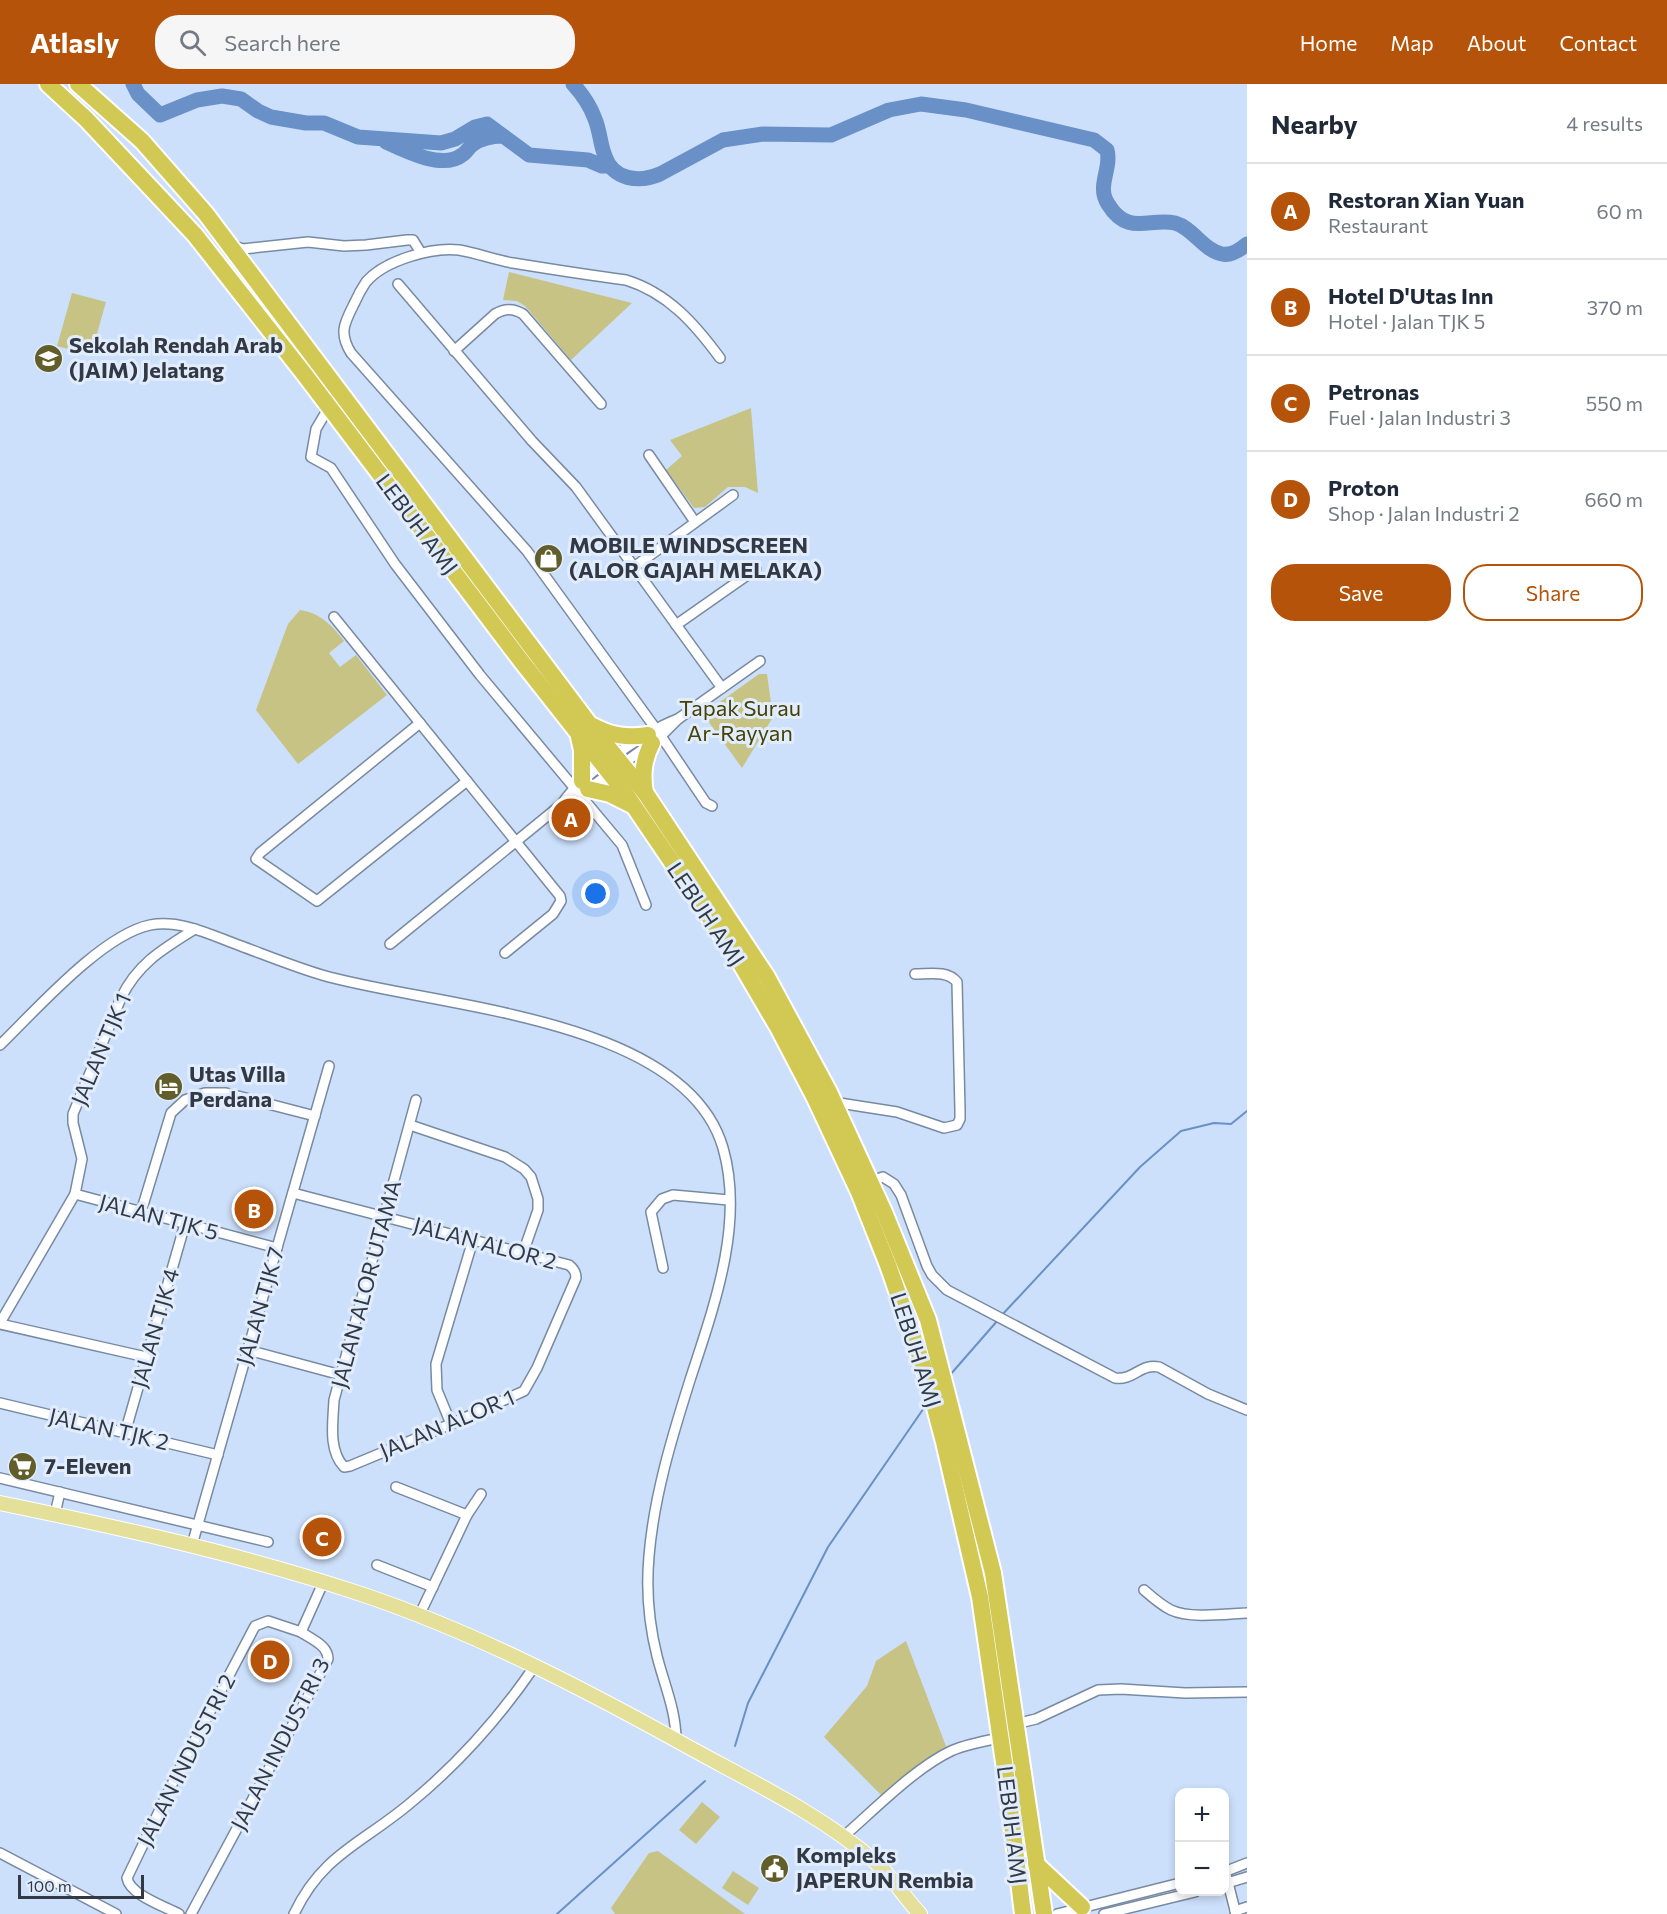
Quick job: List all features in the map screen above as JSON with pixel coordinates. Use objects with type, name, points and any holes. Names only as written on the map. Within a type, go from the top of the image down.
[{"type":"highway","name":"LEBUH AMJ","points":[[48,84],[86,119],[195,235],[328,407],[613,764],[754,955],[833,1102],[870,1181],[928,1320],[933,1371],[980,1597],[1023,1914]]},
{"type":"highway","name":"LEBUH AMJ","points":[[78,84],[142,141],[206,214],[584,729]]},
{"type":"highway","points":[[584,729],[631,738],[654,736],[646,753],[640,800],[581,788],[584,729]]},
{"type":"highway","name":"LEBUH AMJ","points":[[640,800],[741,964],[779,1029],[815,1098],[859,1192],[933,1371]]},
{"type":"highway","name":"LEBUH AMJ","points":[[940,1400],[993,1573],[1044,1914]]},
{"type":"highway","points":[[1036,1864],[1082,1907]]},
{"type":"highway","points":[[1008,1914],[1014,1906],[1018,1874]]},
{"type":"main road","points":[[0,1503],[192,1545],[323,1583],[419,1616],[534,1667],[759,1785],[843,1837],[886,1872],[920,1914]]},
{"type":"street","points":[[228,245],[243,249],[308,242],[338,246],[413,240],[421,253]]},
{"type":"street","points":[[712,806],[706,803],[654,736],[527,551],[351,353],[343,336],[344,327],[366,283],[384,269],[421,253],[458,250],[500,261],[626,280],[639,284],[664,299],[691,321],[720,358]]},
{"type":"street","points":[[398,284],[532,441],[576,487],[722,688]]},
{"type":"street","points":[[454,351],[501,310],[516,310],[523,314],[601,404]]},
{"type":"street","points":[[328,407],[316,429],[311,457],[331,468],[395,564],[480,675],[581,788],[622,846],[646,905]]},
{"type":"street","points":[[649,455],[695,522]]},
{"type":"street","points":[[634,567],[733,495]]},
{"type":"street","points":[[676,625],[756,569]]},
{"type":"street","points":[[334,617],[560,896],[561,902],[553,914],[505,952]]},
{"type":"street","points":[[390,944],[581,788],[760,661]]},
{"type":"street","points":[[420,723],[260,852],[256,859],[317,902],[467,781]]},
{"type":"street","points":[[0,1045],[107,945],[121,936],[149,925],[164,924],[195,930],[326,976],[562,1027],[630,1054],[648,1064],[677,1083],[702,1106],[710,1118],[724,1151],[729,1200],[728,1230],[718,1295],[671,1442],[649,1553],[648,1594],[652,1632],[675,1717],[676,1740]]},
{"type":"street","name":"JALAN TJK 1","points":[[0,1323],[75,1194],[82,1159],[73,1114],[121,998],[139,969],[165,948],[195,930]]},
{"type":"street","points":[[833,1102],[897,1112],[944,1128],[957,1125],[960,1119],[957,982],[945,974],[915,974]]},
{"type":"street","name":"JALAN TJK 7","points":[[192,1545],[329,1066]]},
{"type":"street","points":[[141,1212],[171,1113],[185,1100],[205,1093],[226,1093],[315,1116]]},
{"type":"street","name":"JALAN ALOR UTAMA","points":[[344,1467],[335,1455],[332,1426],[334,1400],[416,1101]]},
{"type":"street","points":[[410,1125],[505,1157],[524,1169],[531,1177],[538,1199],[538,1210],[523,1253]]},
{"type":"street","points":[[870,1181],[883,1177],[894,1184],[901,1196],[927,1266],[938,1283],[947,1290],[1115,1378],[1130,1377],[1151,1365],[1159,1366],[1208,1394],[1247,1410]]},
{"type":"street","name":"JALAN ALOR 2","points":[[293,1193],[569,1265],[573,1268]]},
{"type":"street","name":"JALAN TJK 5","points":[[75,1194],[277,1248]]},
{"type":"street","points":[[663,1268],[651,1212],[662,1199],[673,1195],[729,1200]]},
{"type":"street","name":"JALAN TJK 4","points":[[125,1433],[184,1224]]},
{"type":"street","points":[[450,1424],[437,1390],[436,1364],[473,1240]]},
{"type":"street","name":"JALAN ALOR 1","points":[[344,1467],[524,1391],[565,1308],[576,1278],[573,1268]]},
{"type":"street","points":[[0,1323],[146,1357]]},
{"type":"street","points":[[248,1350],[341,1375]]},
{"type":"street","name":"JALAN TJK 2","points":[[0,1403],[218,1455]]},
{"type":"street","points":[[0,1478],[268,1542]]},
{"type":"street","points":[[396,1487],[466,1515]]},
{"type":"street","points":[[55,1514],[60,1492]]},
{"type":"street","points":[[419,1616],[466,1515],[481,1494]]},
{"type":"street","points":[[377,1564],[433,1587]]},
{"type":"street","name":"JALAN INDUSTRI 3","points":[[191,1914],[328,1659],[328,1652],[325,1648],[301,1632],[323,1583]]},
{"type":"street","points":[[1144,1590],[1163,1605],[1183,1614],[1247,1613]]},
{"type":"street","name":"JALAN INDUSTRI 2","points":[[179,1914],[134,1892],[128,1885],[127,1878],[176,1776],[255,1626],[268,1621],[301,1632]]},
{"type":"street","points":[[294,1914],[309,1886],[328,1864],[407,1806],[440,1777],[496,1718],[534,1667]]},
{"type":"street","points":[[1015,1724],[1036,1719],[1072,1700],[1109,1688],[1185,1693],[1247,1692]]},
{"type":"street","points":[[843,1837],[920,1770],[938,1758],[968,1745],[1000,1738]]},
{"type":"street","points":[[0,1853],[116,1914]]},
{"type":"street","points":[[1229,1870],[1247,1863]]},
{"type":"street","points":[[1229,1883],[1247,1877]]},
{"type":"street","points":[[1057,1914],[1175,1884]]},
{"type":"street","points":[[1229,1893],[1236,1913],[1247,1907]]},
{"type":"street","points":[[1104,1914],[1178,1896]]},
{"type":"green space","points":[[509,272],[632,303],[571,360],[525,306],[517,301],[503,300]]},
{"type":"green space","points":[[72,293],[106,302],[91,355],[57,346]]},
{"type":"green space","points":[[751,408],[758,493],[745,487],[728,487],[705,507],[694,508],[666,470],[682,456],[670,440]]},
{"type":"green space","points":[[300,610],[314,614],[325,621],[344,641],[329,653],[340,667],[356,655],[387,695],[298,764],[256,710],[288,624]]},
{"type":"green space","name":"Tapak Surau Ar-Rayyan","points":[[759,674],[767,674],[773,717],[742,768],[703,714]]},
{"type":"green space","points":[[906,1641],[947,1749],[883,1797],[824,1737],[867,1686],[876,1661]]},
{"type":"green space","points":[[702,1802],[720,1817],[696,1844],[679,1830]]},
{"type":"green space","points":[[658,1851],[745,1914],[615,1914],[611,1908],[649,1853]]},
{"type":"green space","points":[[733,1871],[759,1888],[748,1905],[722,1888]]},
{"type":"waterway","points":[[133,84],[138,94],[160,115],[197,100],[222,96],[241,99],[271,117],[306,123],[324,123],[358,137],[441,143],[455,139],[475,127],[487,124],[529,155],[588,160],[602,166],[610,166]]},
{"type":"waterway","points":[[573,84],[586,100],[593,114],[609,164],[620,175],[635,179],[660,174],[723,140],[763,134],[831,135],[889,110],[921,104],[966,110],[1094,140],[1107,150],[1108,164],[1103,191],[1105,197],[1108,204],[1123,220],[1140,224],[1175,223],[1187,229],[1215,252],[1222,254],[1232,253],[1247,244]]},
{"type":"waterway","points":[[386,142],[424,157],[445,161],[462,155],[479,141],[503,136]]},
{"type":"waterway","points":[[1001,1316],[1140,1167],[1181,1131],[1214,1123],[1231,1124],[1247,1111]]},
{"type":"waterway","points":[[950,1375],[998,1320]]},
{"type":"waterway","points":[[735,1746],[748,1703],[828,1547],[926,1405]]},
{"type":"waterway","points":[[557,1914],[705,1781]]},
{"type":"place","name":"Sekolah Rendah Arab (JAIM) Jelatang","points":[[48,358]]},
{"type":"place","name":"MOBILE WINDSCREEN (ALOR GAJAH MELAKA)","points":[[548,558]]},
{"type":"place","name":"Restoran Xian Yuan","points":[[571,818]]},
{"type":"place","name":"Utas Villa Perdana","points":[[168,1087]]},
{"type":"place","name":"Hotel D'Utas Inn","points":[[254,1209]]},
{"type":"place","name":"7-Eleven","points":[[23,1466]]},
{"type":"place","name":"Petronas","points":[[322,1537]]},
{"type":"place","name":"Proton","points":[[270,1660]]},
{"type":"place","name":"Kompleks JAPERUN Rembia","points":[[775,1868]]}]
